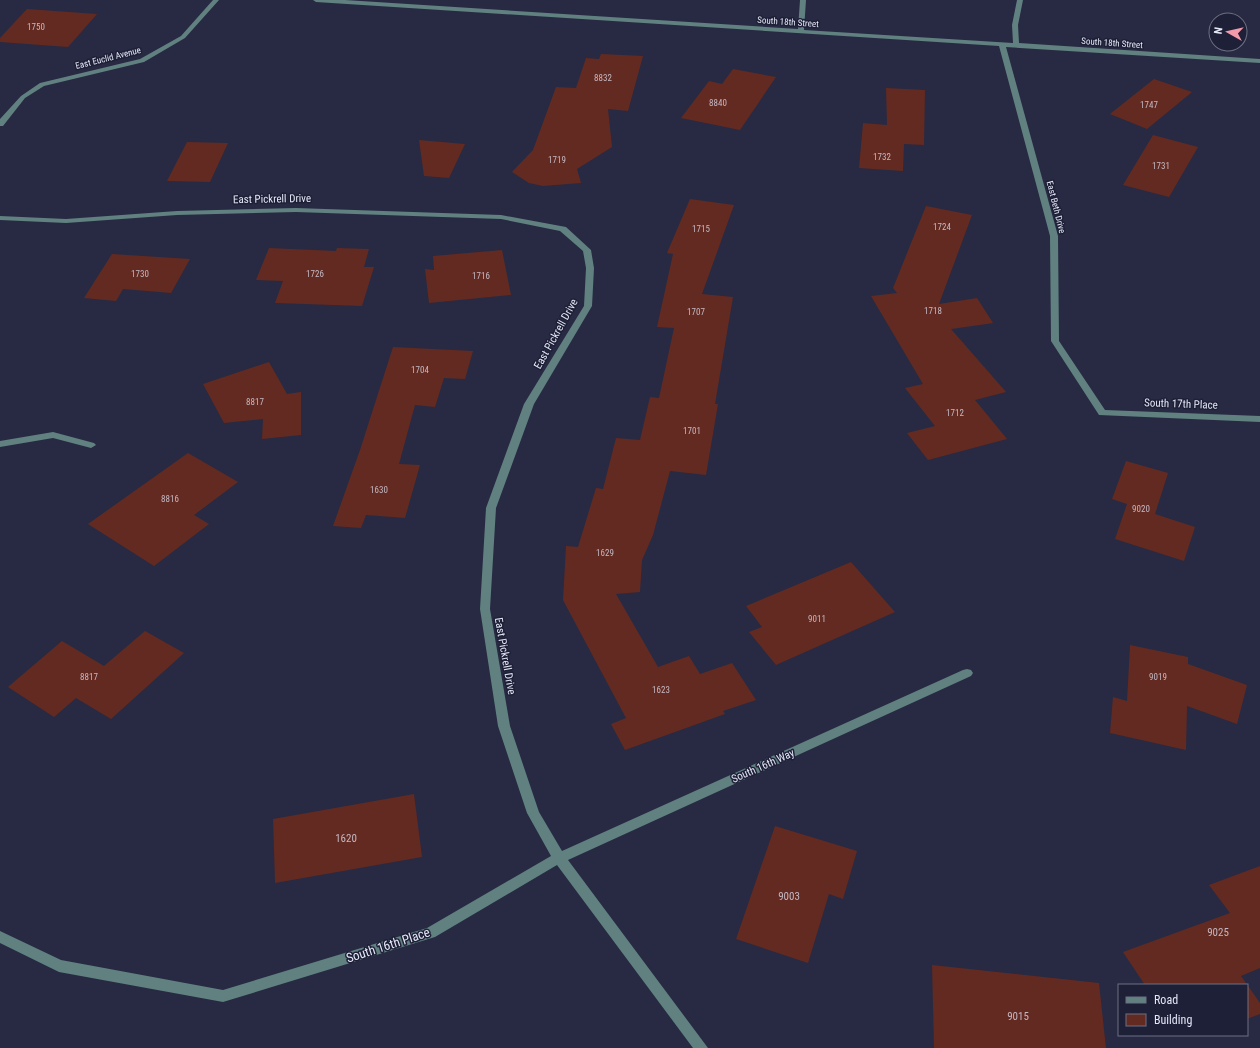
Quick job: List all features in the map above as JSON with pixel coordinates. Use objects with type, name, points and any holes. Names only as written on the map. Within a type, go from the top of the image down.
[{"type":"street","name":"East Euclid Avenue","points":[[0,124],[23,98],[42,84],[142,61],[156,53],[183,37],[216,0]]},
{"type":"street","name":"South 18th Street","points":[[316,0],[1260,61]]},
{"type":"street","points":[[800,32],[803,0]]},
{"type":"street","points":[[1016,46],[1015,25],[1020,0]]},
{"type":"street","name":"East Beth Drive","points":[[1002,45],[1054,236],[1055,340],[1102,413]]},
{"type":"street","name":"East Pickrell Drive","points":[[0,218],[66,221],[177,212],[296,210],[501,217],[563,229],[587,250],[590,268],[588,306],[529,404],[491,508],[484,609],[504,726],[534,813],[560,858]]},
{"type":"street","name":"South 17th Place","points":[[1102,413],[1260,419]]},
{"type":"street","points":[[0,444],[53,435],[91,445]]},
{"type":"street","name":"South 16th Way","points":[[560,858],[967,674]]},
{"type":"street","points":[[560,858],[701,1048]]},
{"type":"street","name":"South 16th Place","points":[[0,937],[59,966],[223,996],[430,933],[560,858]]},
{"type":"building","points":[[27,9],[97,14],[68,47],[0,42],[0,38]]},
{"type":"building","points":[[601,54],[643,56],[628,111],[608,109],[612,147],[577,169],[581,183],[543,186],[529,183],[512,172],[533,150],[556,87],[576,88],[586,58],[599,59]]},
{"type":"building","points":[[733,69],[776,77],[740,130],[681,118],[709,81],[722,84]]},
{"type":"building","points":[[1154,79],[1192,92],[1147,129],[1110,114]]},
{"type":"building","points":[[886,88],[925,90],[924,145],[904,144],[903,171],[859,168],[863,123],[887,125]]},
{"type":"building","points":[[1153,135],[1198,147],[1169,197],[1123,185]]},
{"type":"building","points":[[419,140],[465,144],[449,178],[424,176]]},
{"type":"building","points":[[187,142],[228,143],[210,182],[167,181]]},
{"type":"building","points":[[690,199],[734,205],[702,294],[733,297],[715,404],[718,404],[706,475],[670,471],[653,535],[642,560],[640,592],[616,594],[658,667],[689,656],[700,674],[732,663],[756,700],[723,711],[725,714],[625,750],[611,724],[626,718],[563,600],[566,546],[578,547],[596,488],[603,489],[616,438],[640,440],[650,397],[659,398],[674,328],[657,327],[673,254],[667,253]]},
{"type":"building","points":[[926,206],[972,215],[939,304],[977,298],[993,323],[951,329],[1006,392],[975,400],[1007,439],[928,460],[907,433],[935,426],[905,388],[923,384],[871,296],[897,293],[893,288]]},
{"type":"building","points":[[269,248],[336,251],[337,248],[369,249],[364,267],[374,267],[362,306],[275,303],[283,281],[256,280]]},
{"type":"building","points":[[502,250],[511,295],[429,303],[425,269],[434,270],[433,256]]},
{"type":"building","points":[[112,254],[190,259],[171,293],[123,289],[116,301],[84,298]]},
{"type":"building","points":[[393,347],[473,351],[465,379],[444,378],[435,407],[415,405],[399,464],[420,465],[405,518],[366,515],[361,528],[333,526],[360,450]]},
{"type":"building","points":[[269,362],[287,394],[301,392],[301,435],[262,439],[263,419],[224,423],[203,384]]},
{"type":"building","points":[[188,453],[238,482],[194,515],[209,524],[154,566],[88,524]]},
{"type":"building","points":[[1126,461],[1168,473],[1155,514],[1195,527],[1184,561],[1115,539],[1127,504],[1112,499]]},
{"type":"building","points":[[851,562],[895,612],[776,665],[749,632],[762,627],[746,606]]},
{"type":"building","points":[[145,631],[184,653],[111,719],[76,698],[54,717],[8,687],[62,641],[104,666]]},
{"type":"building","points":[[1130,645],[1188,657],[1188,664],[1247,685],[1237,724],[1187,706],[1186,750],[1110,733],[1113,697],[1127,701]]},
{"type":"building","points":[[414,794],[422,857],[275,883],[273,819]]},
{"type":"building","points":[[775,826],[857,851],[843,899],[829,894],[808,963],[736,939]]},
{"type":"building","points":[[1260,866],[1260,968],[1241,976],[1247,984],[1144,984],[1123,952],[1230,913],[1209,885]]},
{"type":"building","points":[[932,965],[1099,983],[1106,1048],[934,1048]]},
{"type":"building","points":[[1248,986],[1260,1003],[1260,1014],[1248,1019]]}]
